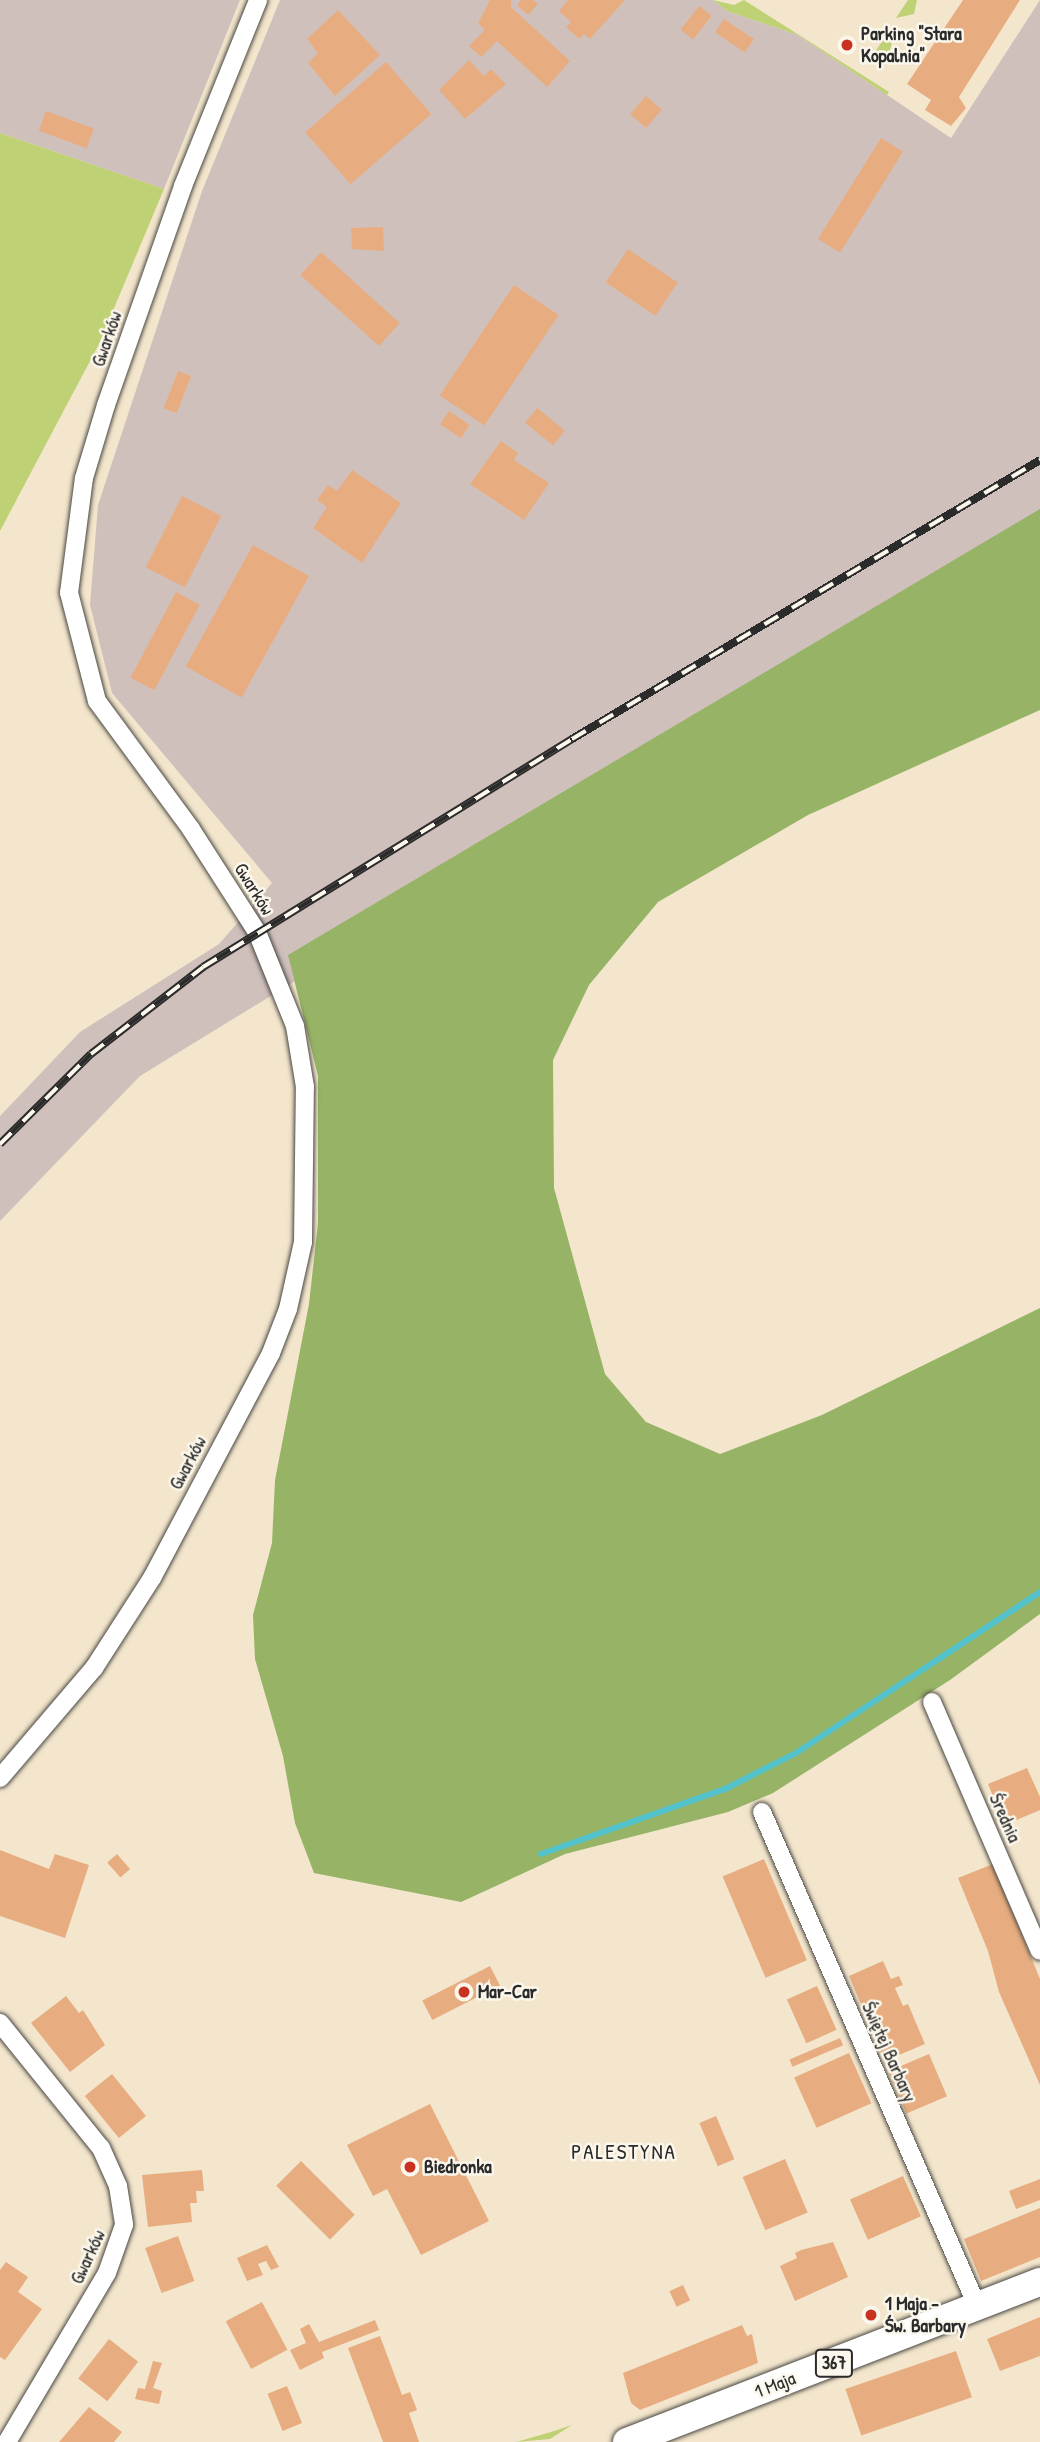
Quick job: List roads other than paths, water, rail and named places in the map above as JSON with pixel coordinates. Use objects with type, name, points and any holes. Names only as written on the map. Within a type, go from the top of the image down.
[{"type":"main road","name":"1 Maja","points":[[627,2442],[1040,2282]]},
{"type":"street","name":"Gwarków","points":[[0,1778],[94,1668],[152,1578],[271,1353],[288,1309],[303,1242],[305,1087],[295,1026],[257,932],[191,829],[97,701],[69,593],[84,478],[106,405],[183,186],[258,0]]},
{"type":"street","name":"Średnia","points":[[932,1702],[1040,1951]]},
{"type":"street","name":"Świętej Barbary","points":[[762,1812],[978,2308]]},
{"type":"street","name":"Gwarków","points":[[0,2023],[101,2148],[118,2186],[124,2225],[107,2273],[8,2442]]},
{"type":"waterway","points":[[541,1854],[725,1789],[796,1753],[1040,1592]]},
{"type":"railway","points":[[0,1144],[91,1054],[203,967],[572,739],[1040,460]]},
{"type":"place","name":"Parking \"Stara Kopalnia\"","points":[[847,45]]},
{"type":"place","name":"Mar-Car","points":[[464,1992]]},
{"type":"place","name":"Biedronka","points":[[410,2167]]},
{"type":"place","name":"1 Maja - Św. Barbary","points":[[871,2315]]},
{"type":"district","name":"PALESTYNA","points":[[624,2152]]}]
